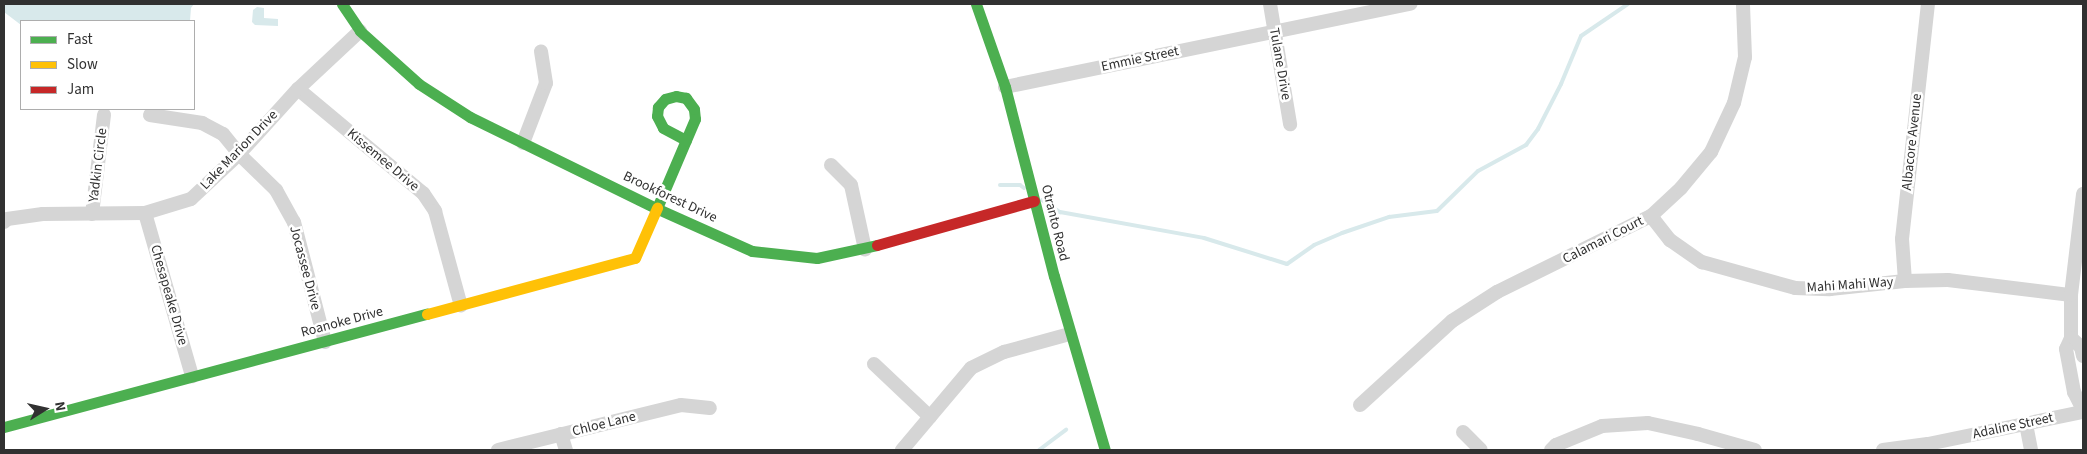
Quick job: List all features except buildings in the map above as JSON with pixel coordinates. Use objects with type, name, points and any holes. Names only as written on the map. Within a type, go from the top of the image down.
[{"type":"street","name":"Brookforest Drive","points":[[342,4],[360,30],[419,84],[470,117],[658,209],[752,251],[818,258],[865,249],[1034,201]]},
{"type":"street","name":"Otranto Road","points":[[976,4],[1005,87],[1070,334],[1105,450]]},
{"type":"street","name":"Tulane Drive","points":[[1270,4],[1290,124]]},
{"type":"street","name":"Emmie Street","points":[[1005,87],[1410,4]]},
{"type":"street","name":"Calamari Court","points":[[1360,405],[1452,321],[1497,292],[1651,216],[1681,188],[1711,152],[1734,103],[1745,57],[1743,4]]},
{"type":"street","name":"Albacore Avenue","points":[[1905,281],[1902,239],[1928,4]]},
{"type":"street","name":"Lake Marion Drive","points":[[5,218],[43,214],[145,213],[191,199],[239,154],[298,89],[360,30]]},
{"type":"street","points":[[523,143],[546,83],[541,51]]},
{"type":"street","name":"Kissemee Drive","points":[[298,89],[423,193],[435,211],[461,306]]},
{"type":"street","points":[[150,115],[202,123],[223,134],[239,154]]},
{"type":"street","name":"Yadkin Circle","points":[[92,214],[104,116]]},
{"type":"street","name":"Roanoke Drive","points":[[4,427],[635,258],[658,209],[686,140]]},
{"type":"street","name":"Jocassee Drive","points":[[239,154],[276,190],[294,222],[325,342]]},
{"type":"street","points":[[831,165],[850,186],[865,249]]},
{"type":"street","points":[[2083,194],[2071,295],[2071,338],[2066,349],[2074,392],[2083,411]]},
{"type":"street","name":"Chesapeake Drive","points":[[145,213],[192,376]]},
{"type":"street","name":"Mahi Mahi Way","points":[[1651,216],[1670,240],[1702,262],[1795,288],[1830,289],[1905,281],[1948,280],[2071,295]]},
{"type":"street","points":[[902,450],[970,368],[1004,352],[1070,334]]},
{"type":"street","points":[[2071,338],[2081,347],[2083,356]]},
{"type":"street","points":[[874,364],[930,417]]},
{"type":"street","name":"Chloe Lane","points":[[498,450],[681,405],[710,408]]},
{"type":"street","name":"Adaline Street","points":[[1883,450],[1928,447],[2083,411]]},
{"type":"street","points":[[1551,450],[1556,445],[1602,426],[1648,424],[1698,434],[1754,450]]},
{"type":"street","points":[[2026,424],[2031,450]]},
{"type":"street","points":[[1463,432],[1481,450]]},
{"type":"street","points":[[561,434],[566,450]]},
{"type":"shaded area","points":[[4,4],[194,4],[191,8],[190,20],[20,20],[20,24],[4,12]]},
{"type":"shaded area","points":[[257,7],[264,8],[264,18],[278,19],[278,26],[255,25],[252,22],[253,10]]},
{"type":"waterway","points":[[1042,200],[1060,212],[1204,238],[1287,264],[1314,245],[1342,233],[1389,217],[1437,211],[1478,171],[1526,145],[1538,129],[1561,84],[1581,36],[1628,4]]},
{"type":"waterway","points":[[1000,185],[1020,185],[1024,188]]},
{"type":"waterway","points":[[1039,450],[1066,430]]},
{"type":"traffic: fast","points":[[342,4],[360,31],[419,84],[470,117],[658,209],[752,251],[817,258],[877,245]]},
{"type":"traffic: fast","points":[[976,4],[1005,87],[1054,276],[1105,450]]},
{"type":"traffic: fast","points":[[657,208],[695,119],[694,109],[686,98],[676,96],[665,99],[658,107],[657,116],[663,128],[686,140]]},
{"type":"traffic: fast","points":[[4,427],[427,314]]},
{"type":"traffic: slow","points":[[427,314],[635,258],[657,208]]},
{"type":"traffic: jam","points":[[877,245],[1034,201]]}]
